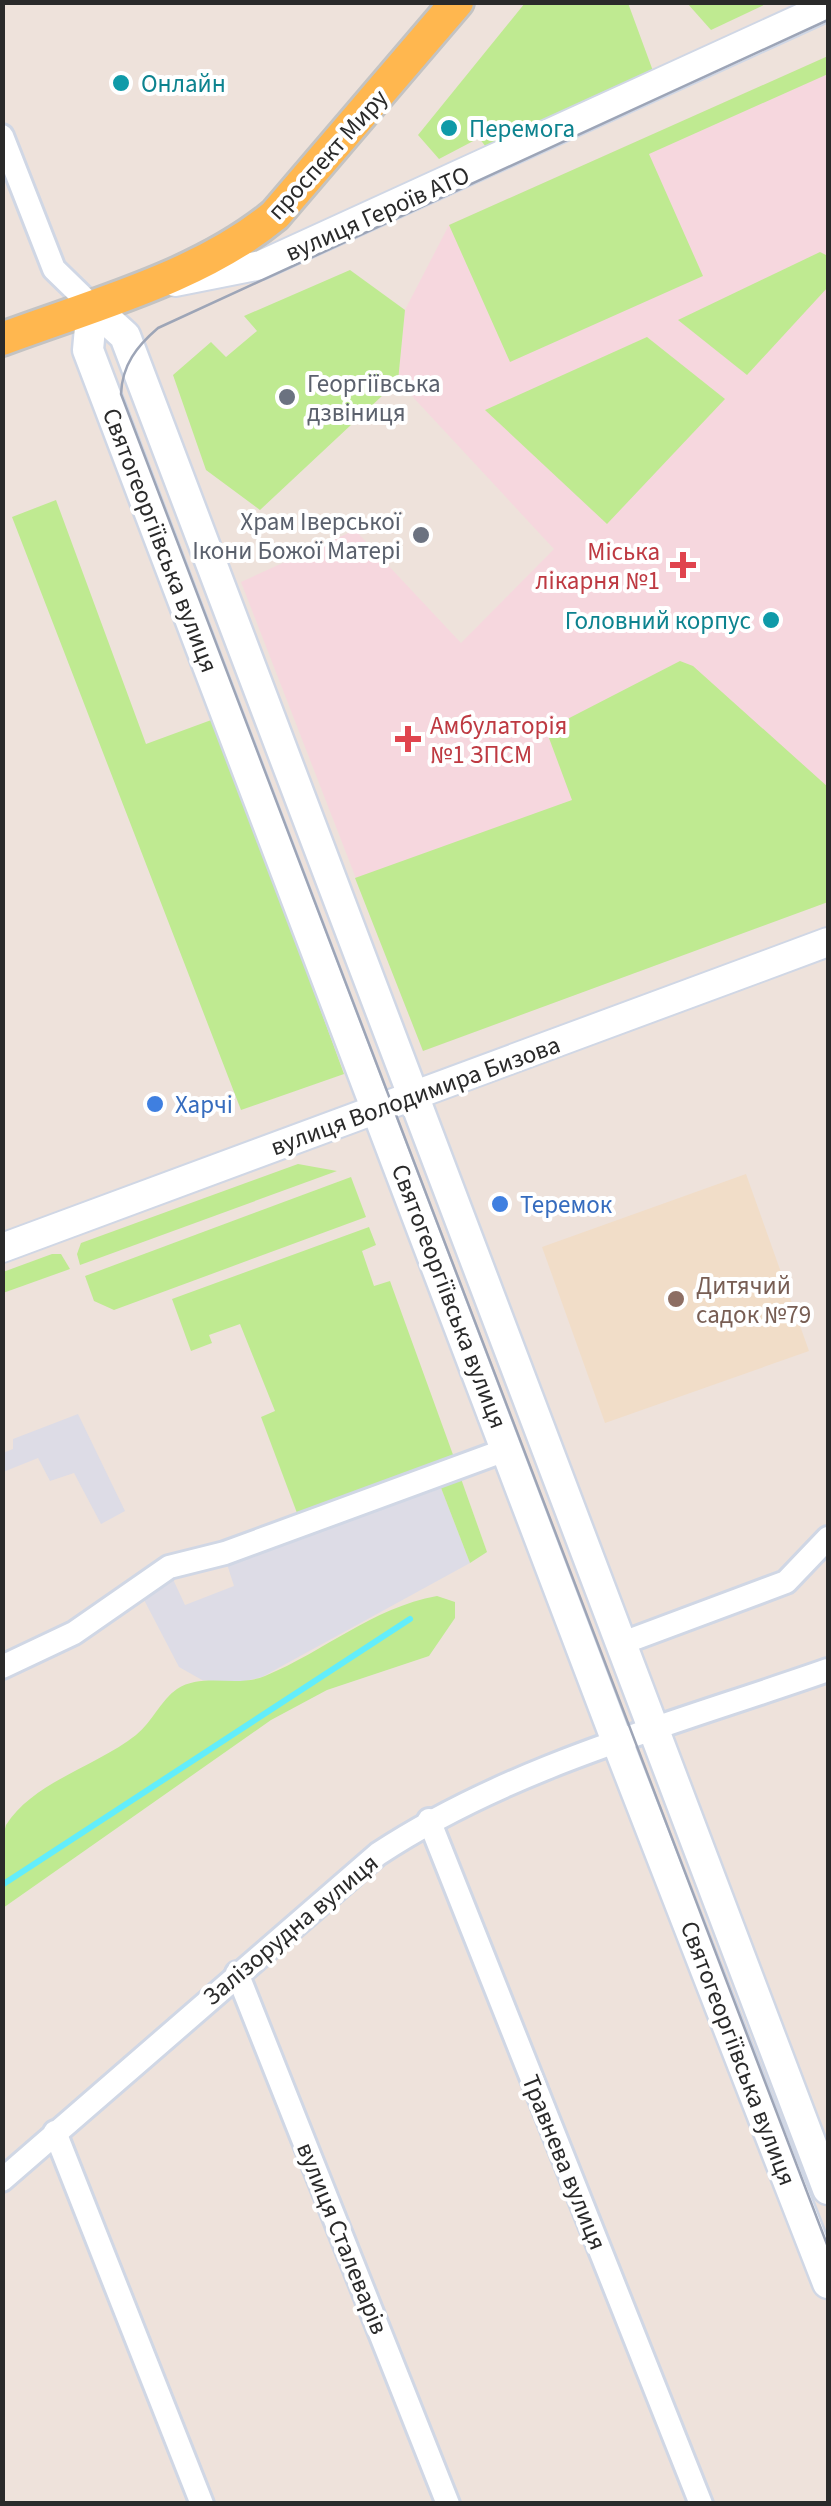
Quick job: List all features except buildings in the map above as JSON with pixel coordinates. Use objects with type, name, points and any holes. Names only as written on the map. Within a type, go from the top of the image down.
[{"type":"main road","name":"проспект Миру","points":[[2,339],[134,291],[249,237],[275,215],[458,2]]},
{"type":"main road","name":"Святогеоргіївська вулиця","points":[[92,306],[125,336],[828,2189]]},
{"type":"main road","name":"Святогеоргіївська вулиця","points":[[92,306],[88,350],[618,1744],[828,2284]]},
{"type":"street","name":"вулиця Героїв АТО","points":[[134,291],[261,265],[828,6]]},
{"type":"street","name":"Святогеоргіївська вулиця","points":[[2,136],[54,269],[92,306]]},
{"type":"street","name":"вулиця Володимира Бизова","points":[[2,1248],[828,942]]},
{"type":"street","points":[[2,1667],[74,1633],[169,1567],[224,1553],[508,1450]]},
{"type":"street","points":[[620,1644],[786,1582],[828,1538]]},
{"type":"street","name":"Залізорудна вулиця","points":[[2,2180],[378,1854],[429,1820],[537,1772],[828,1670]]},
{"type":"street","name":"Травнева вулиця","points":[[429,1820],[701,2504]]},
{"type":"street","name":"вулиця Сталеварів","points":[[237,1974],[448,2504]]},
{"type":"street","points":[[55,2132],[202,2504]]},
{"type":"shaded area","name":"Міська лікарня №1","points":[[828,56],[828,901],[423,1051],[241,582],[355,530],[461,643],[554,549],[398,381],[405,310],[449,225]]},
{"type":"shaded area","name":"Дитячий садок №79","points":[[746,1174],[809,1351],[605,1423],[542,1247]]},
{"type":"shaded area","points":[[78,1414],[125,1511],[101,1524],[74,1473],[50,1481],[38,1458],[3,1472],[3,1453],[13,1449],[13,1439]]},
{"type":"shaded area","points":[[438,1480],[470,1563],[262,1677],[233,1684],[202,1680],[179,1667],[142,1596],[172,1577],[185,1605],[234,1586],[225,1558]]},
{"type":"green space","points":[[525,3],[628,3],[653,71],[486,147],[479,138],[439,159],[418,135]]},
{"type":"green space","points":[[687,3],[768,3],[711,30]]},
{"type":"green space","points":[[828,56],[828,74],[649,154],[703,276],[510,362],[449,225]]},
{"type":"green space","points":[[820,252],[828,256],[828,287],[747,375],[678,320]]},
{"type":"green space","points":[[350,270],[405,310],[398,381],[260,510],[206,470],[173,375],[211,342],[226,357],[257,331],[244,316]]},
{"type":"green space","points":[[647,337],[725,399],[607,524],[485,410]]},
{"type":"green space","points":[[56,500],[146,744],[214,719],[344,1074],[241,1110],[12,517]]},
{"type":"green space","points":[[680,661],[693,666],[828,787],[828,902],[423,1051],[355,878],[572,800],[546,730]]},
{"type":"green space","points":[[298,1164],[337,1171],[80,1265],[77,1254],[81,1243]]},
{"type":"green space","points":[[351,1177],[366,1217],[114,1310],[94,1301],[85,1276]]},
{"type":"green space","points":[[369,1227],[376,1245],[362,1251],[374,1286],[390,1281],[456,1463],[300,1521],[261,1417],[275,1411],[240,1324],[209,1335],[212,1343],[191,1351],[172,1299]]},
{"type":"green space","points":[[61,1254],[70,1269],[3,1293],[3,1272]]},
{"type":"green space","points":[[459,1473],[487,1552],[470,1563],[438,1480]]},
{"type":"green space","points":[[437,1596],[455,1602],[455,1618],[429,1656],[327,1690],[271,1720],[3,1908],[6,1825],[32,1797],[136,1735],[177,1689],[198,1681],[243,1681],[265,1676],[391,1610]]},
{"type":"waterway","points":[[2,1885],[410,1619]]},
{"type":"tram line","points":[[828,20],[158,328],[132,357],[121,394],[828,2247]]},
{"type":"place","name":"Онлайн","points":[[121,83]]},
{"type":"place","name":"Перемога","points":[[449,128]]},
{"type":"place","name":"Георгіївська дзвіниця","points":[[287,397]]},
{"type":"place","name":"Храм Іверської Ікони Божої Матері","points":[[421,535]]},
{"type":"place","name":"Міська лікарня №1","points":[[683,565]]},
{"type":"place","name":"Головний корпус","points":[[771,620]]},
{"type":"place","name":"Амбулаторія №1 ЗПСМ","points":[[408,739]]},
{"type":"place","name":"Харчі","points":[[155,1104]]},
{"type":"place","name":"Теремок","points":[[500,1204]]},
{"type":"place","name":"Дитячий садок №79","points":[[676,1299]]}]
